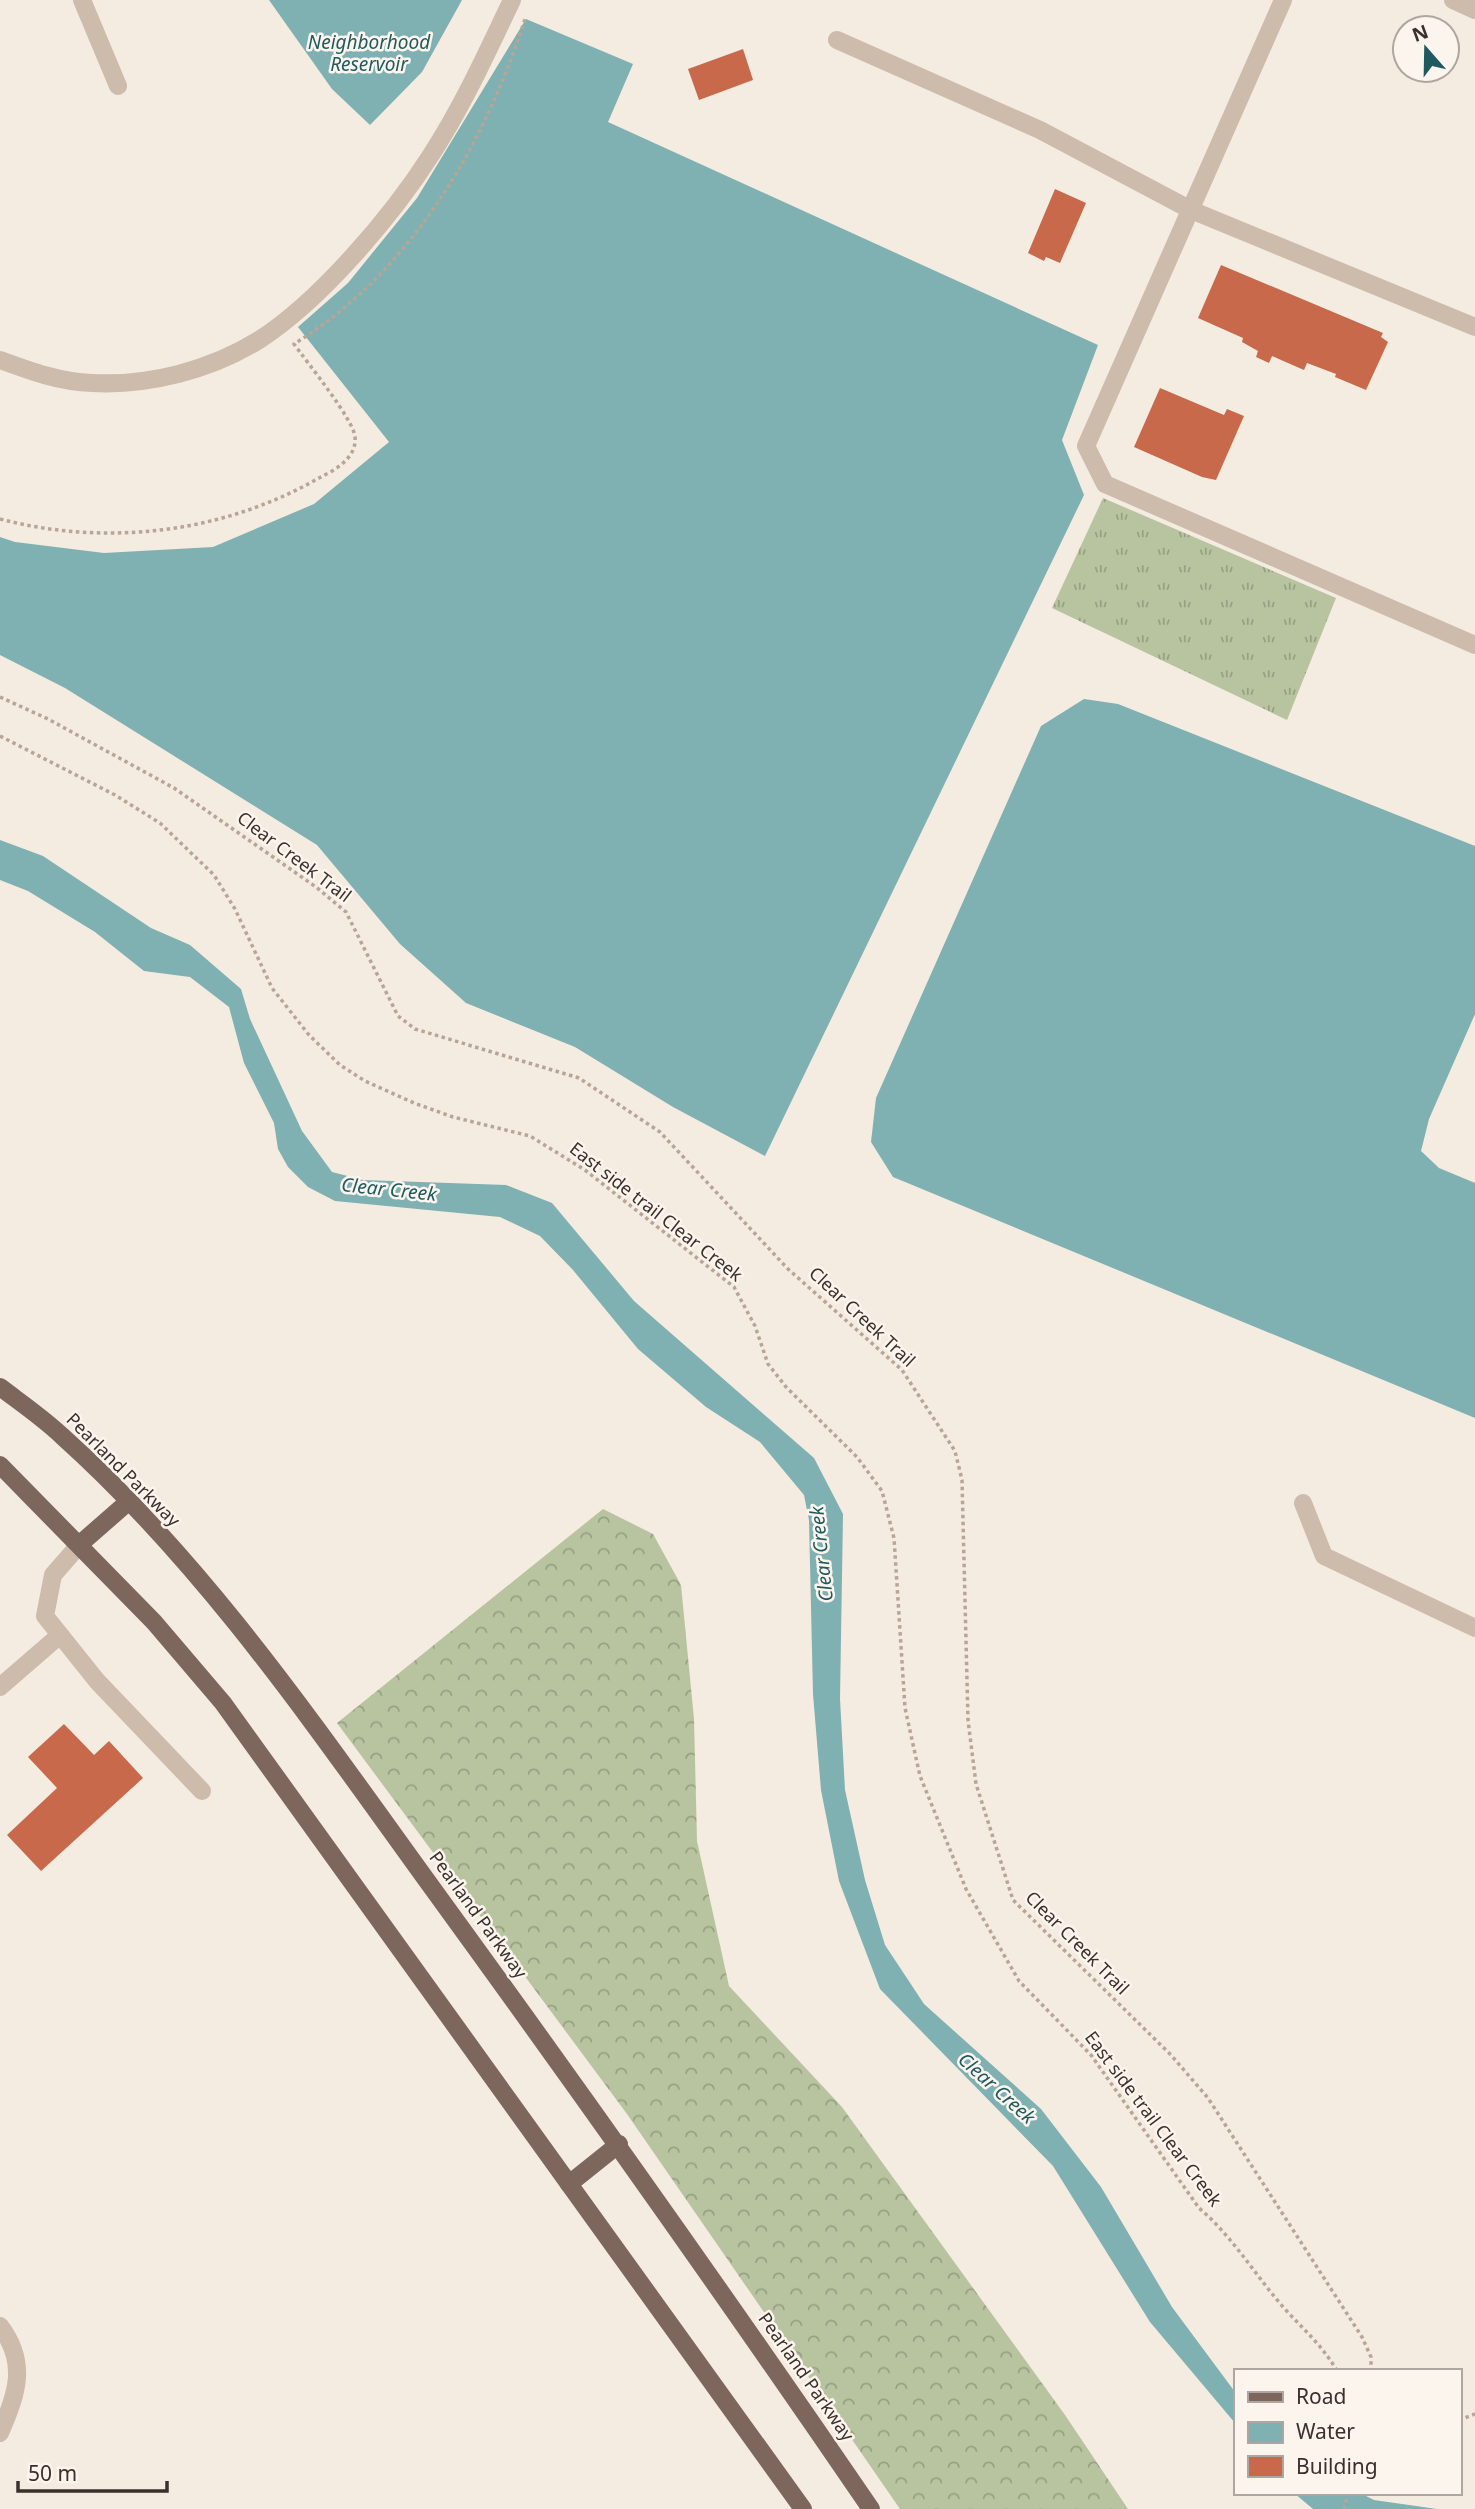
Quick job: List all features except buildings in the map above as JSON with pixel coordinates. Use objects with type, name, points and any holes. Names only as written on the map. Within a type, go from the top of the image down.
[{"type":"main road","name":"Pearland Parkway","points":[[0,1387],[62,1435],[128,1502],[199,1578],[263,1656],[619,2144],[871,2509]]},
{"type":"main road","points":[[0,1465],[154,1622],[223,1703],[803,2509]]},
{"type":"main road","points":[[80,1544],[128,1502]]},
{"type":"main road","points":[[569,2184],[619,2144]]},
{"type":"street","points":[[82,0],[118,86]]},
{"type":"street","points":[[0,360],[42,376],[89,383],[125,384],[190,371],[258,340],[297,310],[370,235],[430,156],[466,96],[512,0]]},
{"type":"street","points":[[1283,0],[1086,446],[1105,484],[1475,645]]},
{"type":"street","points":[[1453,0],[1475,9]]},
{"type":"street","points":[[837,40],[1040,130],[1191,210],[1475,327]]},
{"type":"street","points":[[1303,1503],[1324,1556],[1475,1629]]},
{"type":"street","points":[[80,1544],[53,1574],[45,1616],[97,1681],[202,1791]]},
{"type":"street","points":[[0,1687],[60,1635]]},
{"type":"street","points":[[0,2326],[9,2337],[20,2379],[0,2433]]},
{"type":"path","points":[[0,519],[74,533],[175,528],[214,522],[272,502],[337,468],[354,448],[353,428],[294,344]]},
{"type":"path","name":"Clear Creek Trail","points":[[0,697],[174,788],[326,895],[346,912],[398,1016],[415,1029],[579,1078],[660,1132],[788,1269],[902,1370],[954,1451],[962,1480],[968,1720],[976,1784],[1013,1900],[1029,1919],[1171,2055],[1208,2098],[1362,2337],[1371,2357],[1371,2369]]},
{"type":"path","name":"East side trail Clear Creek","points":[[0,736],[115,796],[160,823],[214,875],[235,909],[272,988],[309,1035],[340,1065],[365,1082],[414,1103],[453,1117],[530,1136],[585,1170],[734,1287],[755,1326],[768,1364],[786,1387],[857,1457],[882,1491],[894,1538],[905,1708],[919,1776],[966,1889],[1019,1981],[1091,2055],[1199,2208],[1223,2228],[1285,2309],[1314,2338],[1337,2369]]},
{"type":"green space","points":[[1103,498],[1336,598],[1287,720],[1052,608]]},
{"type":"green space","points":[[603,1509],[653,1534],[681,1585],[694,1719],[697,1841],[729,1986],[842,2107],[1065,2415],[1128,2509],[900,2509],[627,2114],[337,1723]]},
{"type":"water","name":"Neighborhood Reservoir","points":[[269,0],[462,0],[422,72],[370,125],[332,89]]},
{"type":"water","points":[[526,19],[633,64],[608,122],[1098,345],[1062,440],[1084,495],[765,1156],[673,1107],[575,1047],[466,1003],[400,944],[317,845],[65,688],[0,655],[0,537],[15,542],[104,553],[213,547],[314,504],[389,442],[298,327],[348,283],[417,198]]},
{"type":"water","points":[[1084,699],[1118,704],[1475,846],[1475,1014],[1429,1119],[1421,1151],[1439,1168],[1475,1183],[1475,1418],[893,1177],[871,1142],[876,1098],[1041,726]]},
{"type":"water","name":"Clear Creek","points":[[0,840],[43,856],[151,928],[190,945],[241,989],[250,1019],[302,1131],[332,1172],[363,1180],[506,1185],[552,1203],[634,1301],[814,1458],[843,1514],[840,1699],[845,1790],[865,1880],[885,1945],[924,2004],[1041,2109],[1101,2187],[1172,2307],[1234,2391],[1234,2422],[1150,2322],[1053,2166],[880,1989],[839,1881],[821,1790],[813,1694],[809,1520],[804,1495],[760,1442],[706,1407],[638,1349],[573,1270],[540,1236],[500,1217],[335,1201],[308,1187],[288,1167],[278,1149],[274,1123],[244,1063],[229,1007],[190,977],[144,971],[95,932],[28,891],[0,880]]},
{"type":"water","points":[[1296,2495],[1364,2495],[1374,2500],[1437,2509],[1313,2509]]}]
